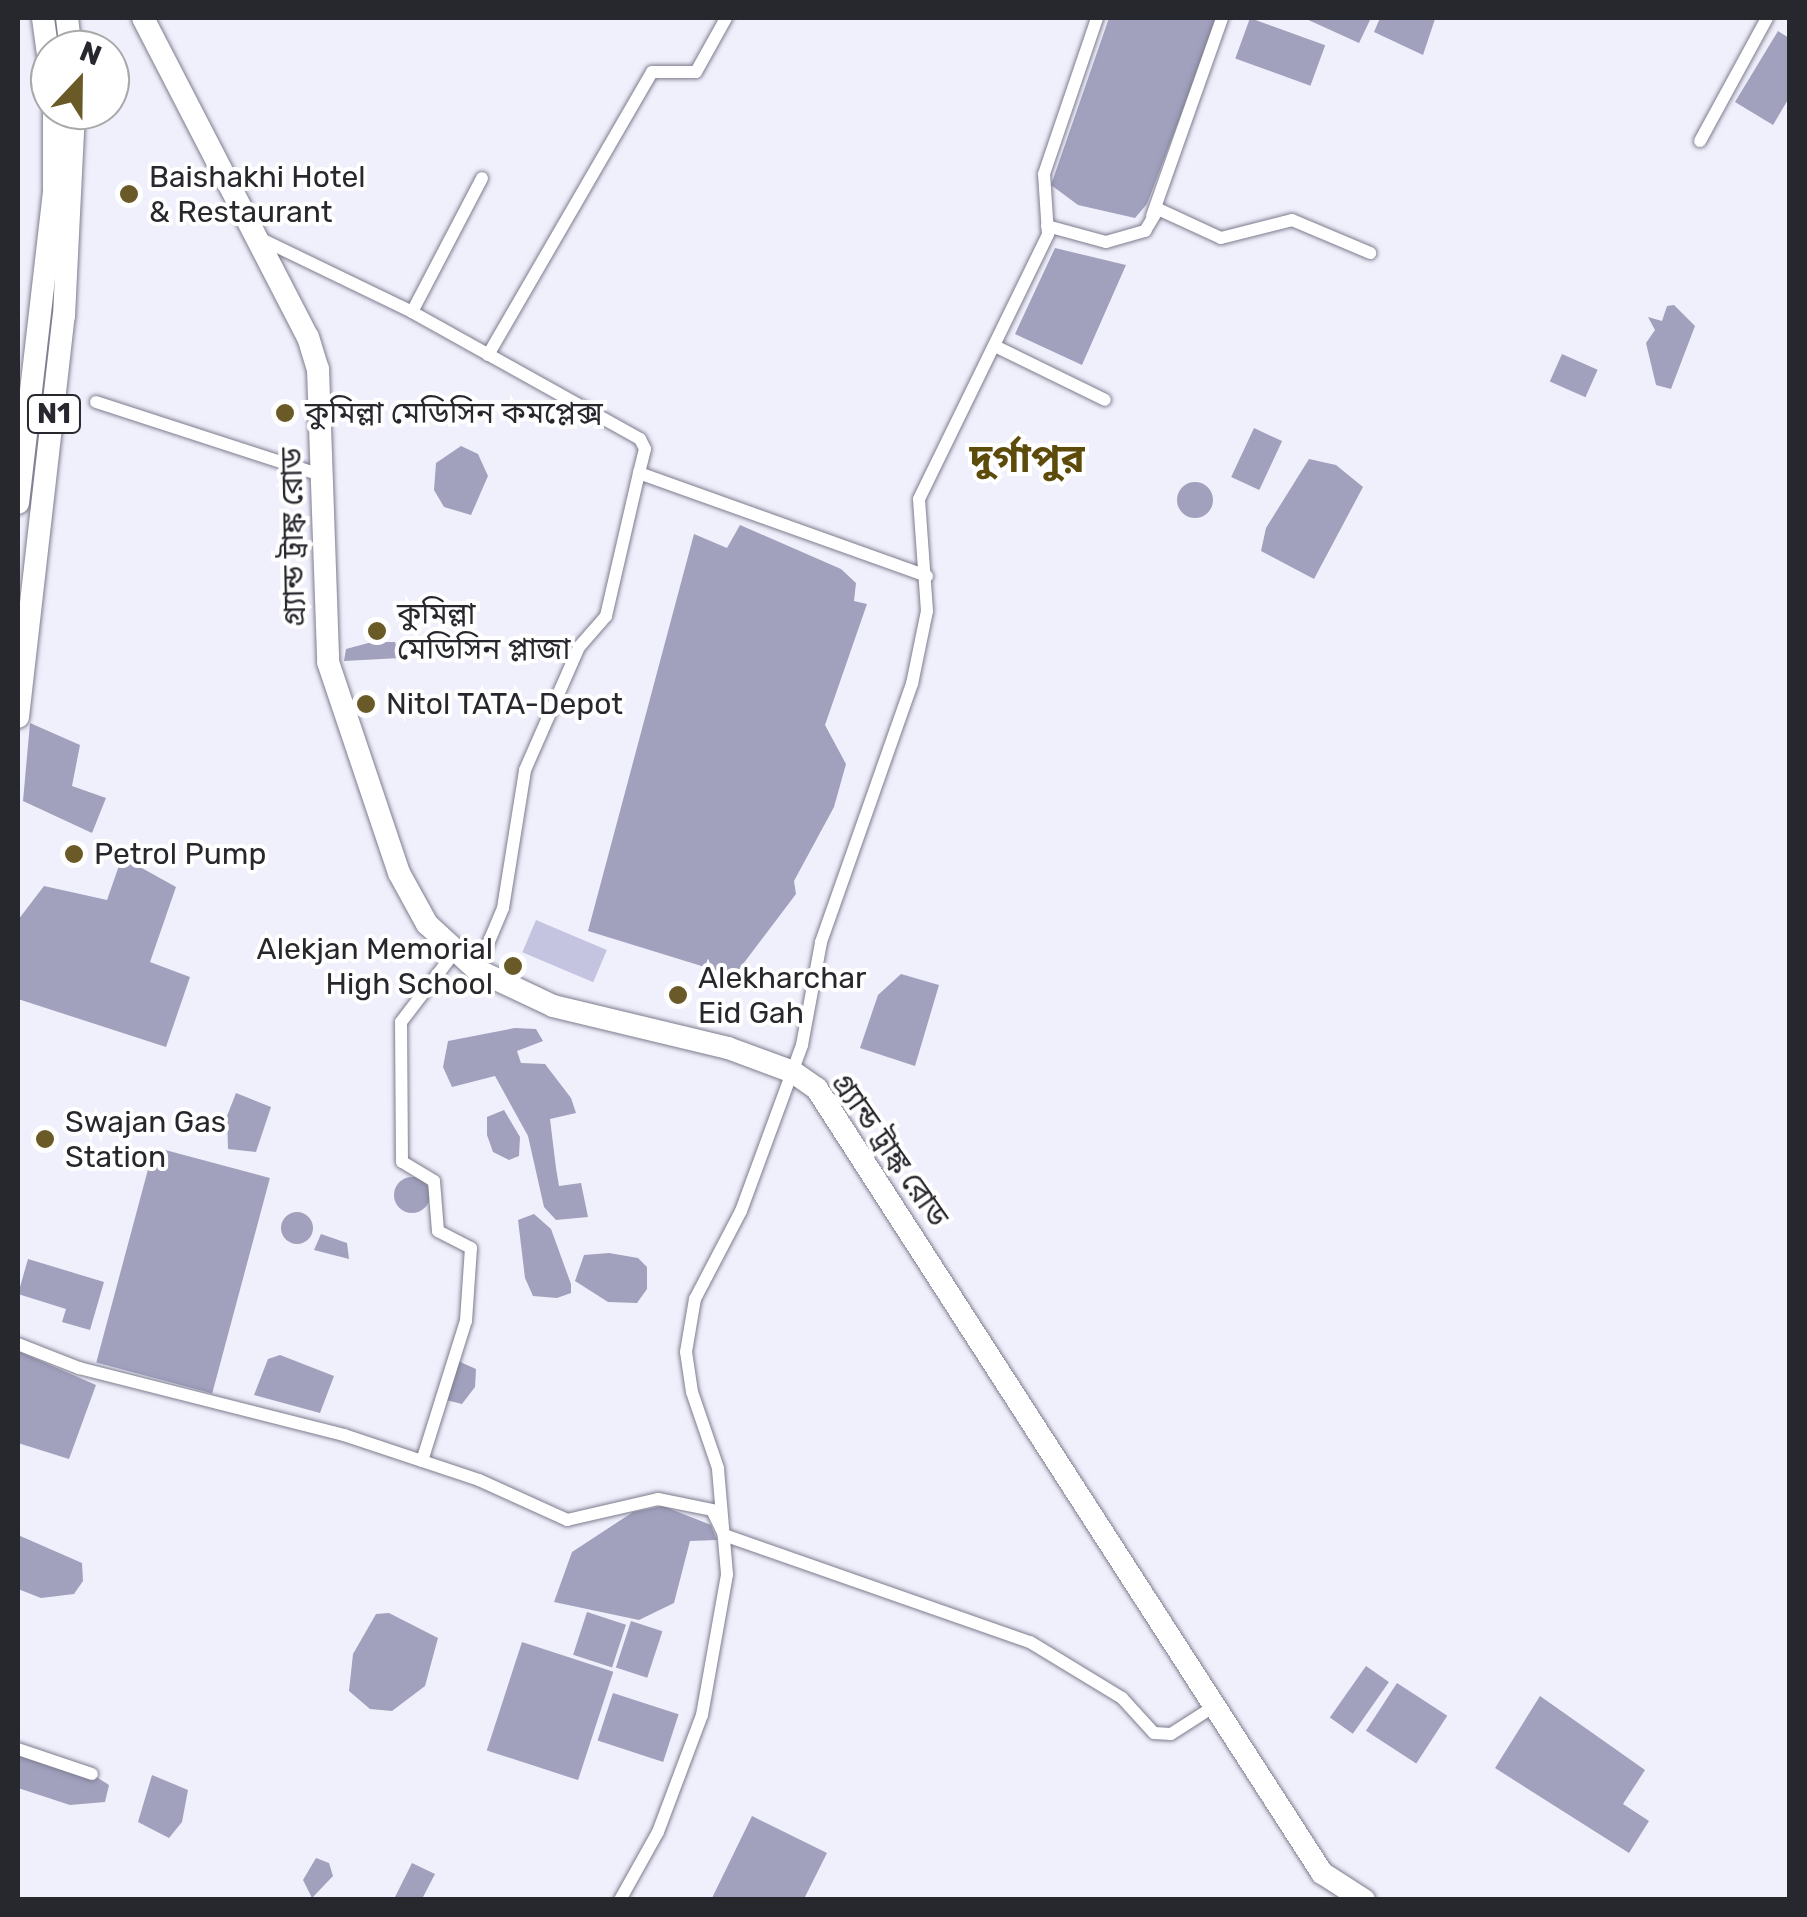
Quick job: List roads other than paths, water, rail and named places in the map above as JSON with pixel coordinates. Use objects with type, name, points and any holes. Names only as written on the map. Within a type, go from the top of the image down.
[{"type":"highway","name":"গ্র্যান্ড ট্রাঙ্ক রোড","points":[[144,18],[296,310],[318,369],[324,476],[322,634],[399,872],[427,924],[454,954],[477,970],[554,1006],[728,1048],[794,1072],[834,1112],[1322,1873],[1364,1900]]},
{"type":"highway","name":"N1","points":[[18,503],[54,194],[54,130]]},
{"type":"highway","name":"N1","points":[[18,717],[64,316],[73,130]]},
{"type":"street","points":[[488,355],[652,72],[696,72],[726,18]]},
{"type":"street","points":[[620,1900],[658,1832],[702,1715],[727,1574],[718,1468],[692,1392],[686,1352],[692,1317],[707,1269],[741,1212],[794,1072],[820,942],[912,684],[928,576],[919,500],[998,347],[1048,226],[1044,174],[1097,18]]},
{"type":"street","points":[[1152,218],[1222,18]]},
{"type":"street","points":[[1700,141],[1767,18]]},
{"type":"street","points":[[412,312],[482,178]]},
{"type":"street","points":[[1048,226],[1106,242],[1145,231],[1158,209],[1220,238],[1292,220],[1370,253]]},
{"type":"street","points":[[255,236],[412,312],[640,440],[645,449],[619,583],[606,616],[579,647],[525,770],[502,908],[477,970]]},
{"type":"street","points":[[998,347],[1105,400]]},
{"type":"street","points":[[96,402],[324,476]]},
{"type":"street","points":[[639,472],[928,576]]},
{"type":"street","points":[[422,1461],[466,1322],[471,1248],[438,1231],[434,1181],[402,1162],[401,1022],[454,954]]},
{"type":"street","points":[[18,1344],[79,1368],[290,1419],[422,1461],[567,1520],[658,1499],[712,1510],[724,1534],[1030,1642],[1122,1698],[1154,1733],[1171,1734],[1213,1707]]},
{"type":"street","points":[[18,1749],[92,1774]]},
{"type":"place","name":"Baishakhi Hotel & Restaurant","points":[[129,194]]},
{"type":"place","name":"কুমিল্লা মেডিসিন কমপ্লেক্স","points":[[285,413]]},
{"type":"place","name":"কুমিল্লা মেডিসিন প্লাজা","points":[[377,631]]},
{"type":"place","name":"Nitol TATA-Depot","points":[[366,704]]},
{"type":"place","name":"Petrol Pump","points":[[74,854]]},
{"type":"place","name":"Alekjan Memorial High School","points":[[513,966]]},
{"type":"place","name":"Alekharchar Eid Gah","points":[[678,995]]},
{"type":"place","name":"Swajan Gas Station","points":[[45,1139]]},
{"type":"district","name":"দুর্গাপুর","points":[[1027,459]]}]
